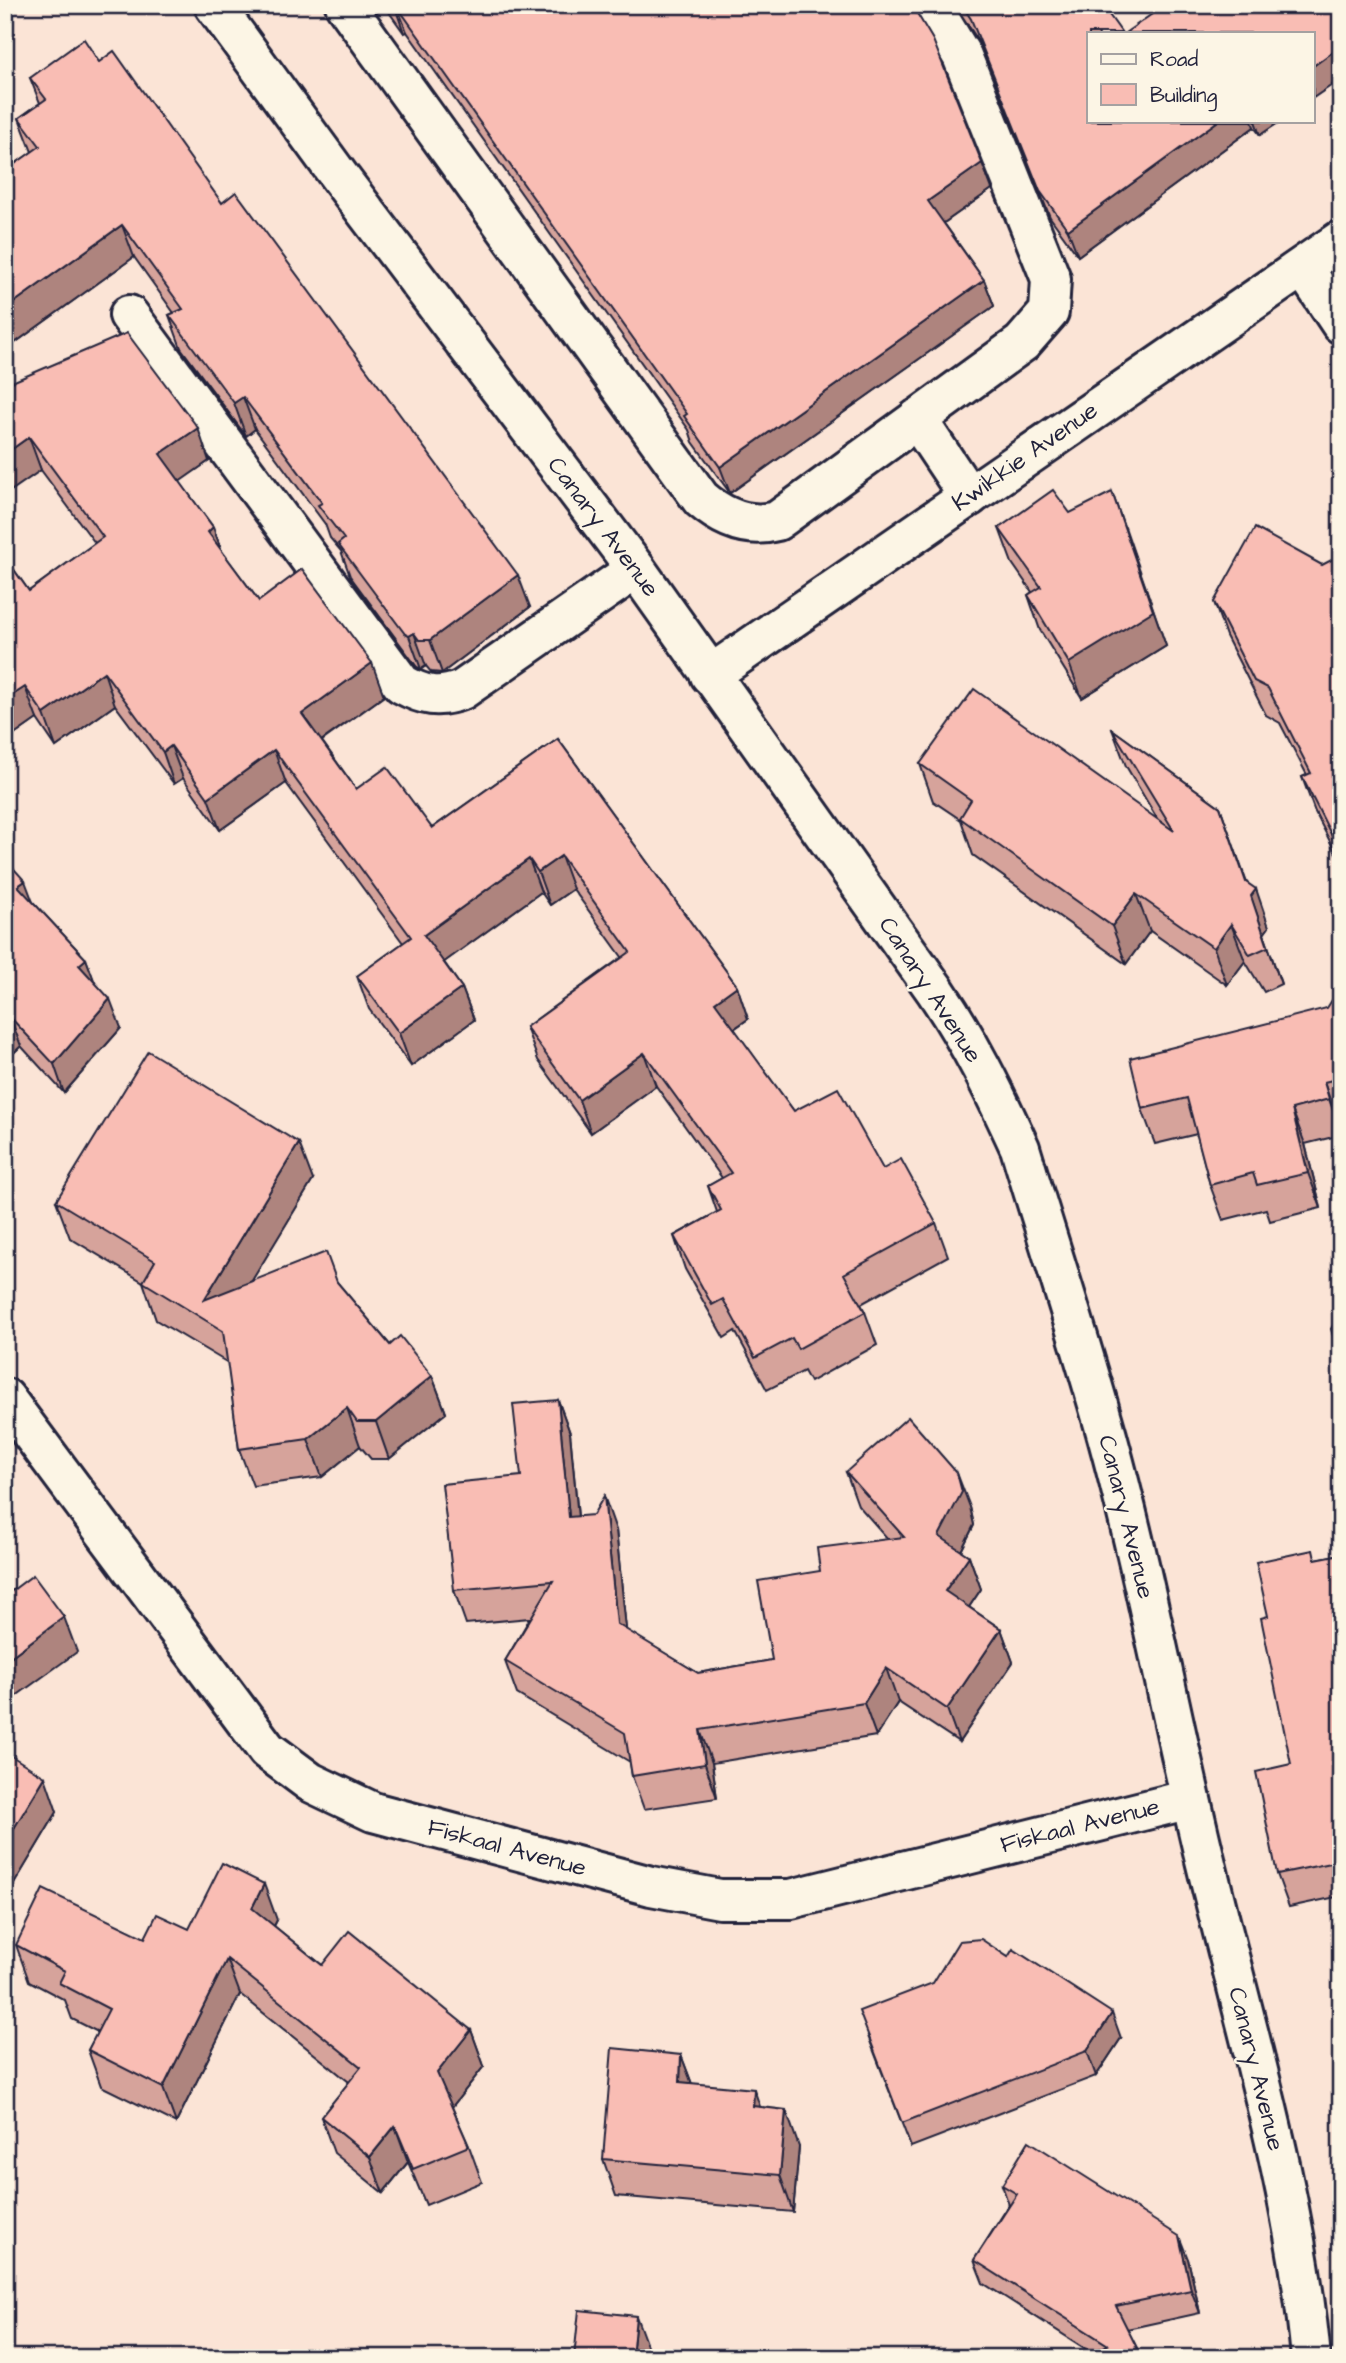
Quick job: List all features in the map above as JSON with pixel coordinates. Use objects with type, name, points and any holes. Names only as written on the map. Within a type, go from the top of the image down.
[{"type":"street","name":"Canary Avenue","points":[[214,5],[341,179],[636,569],[967,1037],[1020,1148],[1107,1437],[1157,1640],[1190,1799],[1277,2156],[1306,2300],[1311,2358]]},
{"type":"street","points":[[345,5],[701,499],[717,513],[761,525],[777,521],[917,419],[1035,331],[1049,312],[1052,279],[962,57],[931,5]]},
{"type":"street","name":"Kwikkie Avenue","points":[[710,675],[1341,240]]},
{"type":"street","points":[[1303,267],[1341,324]]},
{"type":"street","points":[[129,315],[374,642],[402,684],[422,695],[442,697],[461,690],[636,569]]},
{"type":"street","points":[[917,419],[969,497]]},
{"type":"street","name":"Fiskaal Avenue","points":[[5,1398],[267,1750],[310,1782],[373,1812],[651,1886],[720,1899],[791,1899],[1190,1799]]},
{"type":"building","points":[[393,5],[912,5],[933,40],[982,163],[928,201],[984,280],[720,467],[684,416],[687,414],[397,6]]},
{"type":"building","points":[[962,5],[1102,5],[1121,32],[1087,32],[1087,122],[1217,122],[1068,230],[1040,191],[971,19]]},
{"type":"building","points":[[1165,5],[1341,5],[1341,46],[1314,65],[1314,32],[1126,32]]},
{"type":"building","points":[[84,39],[99,62],[114,51],[222,203],[236,192],[518,575],[430,640],[419,640],[414,633],[409,636],[405,634],[338,544],[344,539],[318,505],[322,503],[243,397],[234,403],[169,315],[183,309],[122,225],[5,309],[5,171],[40,146],[19,118],[46,99],[30,78]]},
{"type":"building","points":[[127,333],[198,428],[160,454],[213,527],[208,532],[259,601],[302,569],[372,663],[302,714],[356,789],[387,767],[432,828],[558,739],[737,986],[715,1002],[794,1111],[838,1088],[883,1169],[901,1159],[936,1223],[844,1274],[865,1312],[798,1349],[792,1338],[755,1358],[723,1299],[712,1305],[674,1236],[721,1210],[708,1186],[731,1173],[644,1053],[579,1100],[526,1027],[630,952],[561,856],[538,872],[529,859],[424,935],[462,988],[399,1033],[357,976],[411,937],[274,750],[208,798],[171,746],[163,752],[104,672],[44,714],[25,687],[5,700],[5,557],[29,591],[103,537],[29,437],[5,454],[5,385]]},
{"type":"building","points":[[1053,490],[1070,513],[1112,492],[1153,611],[1069,663],[1028,595],[1041,587],[999,528]]},
{"type":"building","points":[[1255,528],[1322,565],[1339,556],[1341,559],[1341,854],[1302,777],[1311,773],[1268,688],[1254,681],[1214,602]]},
{"type":"building","points":[[974,689],[1174,831],[1112,729],[1220,807],[1246,882],[1256,889],[1251,896],[1268,947],[1250,955],[1231,924],[1214,948],[1136,894],[1112,926],[960,818],[971,800],[920,764]]},
{"type":"building","points":[[5,859],[25,881],[18,886],[86,959],[79,965],[110,999],[54,1064],[10,1017],[5,1022]]},
{"type":"building","points":[[1334,997],[1341,997],[1341,1078],[1324,1082],[1329,1099],[1292,1109],[1308,1173],[1257,1185],[1253,1173],[1210,1185],[1187,1098],[1142,1109],[1130,1058],[1327,1008]]},
{"type":"building","points":[[148,1051],[299,1143],[204,1300],[326,1252],[337,1282],[390,1345],[400,1336],[432,1376],[376,1422],[357,1422],[347,1408],[308,1439],[239,1449],[223,1331],[143,1282],[155,1261],[56,1201]]},
{"type":"building","points":[[1341,1312],[1341,1364],[1331,1329]]},
{"type":"building","points":[[558,1400],[569,1517],[593,1515],[604,1496],[617,1624],[698,1673],[772,1660],[758,1581],[820,1571],[817,1548],[904,1537],[846,1472],[908,1417],[957,1473],[962,1492],[939,1536],[969,1556],[945,1591],[1001,1629],[947,1709],[886,1668],[864,1703],[700,1730],[705,1764],[632,1776],[625,1733],[505,1661],[553,1581],[454,1590],[442,1484],[521,1476],[513,1404]]},
{"type":"building","points":[[1313,1550],[1315,1559],[1341,1554],[1341,1861],[1277,1874],[1256,1772],[1291,1764],[1261,1618],[1268,1616],[1256,1562]]},
{"type":"building","points":[[33,1575],[64,1617],[5,1661],[5,1596]]},
{"type":"building","points":[[5,1752],[45,1777],[5,1843]]},
{"type":"building","points":[[222,1863],[264,1884],[252,1908],[322,1965],[349,1931],[471,2030],[437,2073],[469,2146],[413,2169],[395,2126],[370,2157],[321,2117],[361,2067],[227,1959],[163,2088],[88,2050],[109,2009],[59,1983],[65,1971],[16,1945],[43,1889],[145,1938],[157,1914],[189,1929]]},
{"type":"building","points":[[981,1939],[1008,1957],[1013,1949],[1112,2013],[1087,2051],[902,2123],[859,2011],[933,1983],[959,1941]]},
{"type":"building","points":[[612,2048],[681,2055],[680,2082],[754,2089],[753,2106],[786,2110],[780,2175],[603,2159]]},
{"type":"building","points":[[1029,2141],[1179,2236],[1191,2290],[1116,2306],[1142,2358],[1081,2358],[1108,2345],[974,2260],[1017,2194],[1002,2185]]},
{"type":"building","points":[[579,2310],[636,2316],[632,2358],[574,2358]]}]
